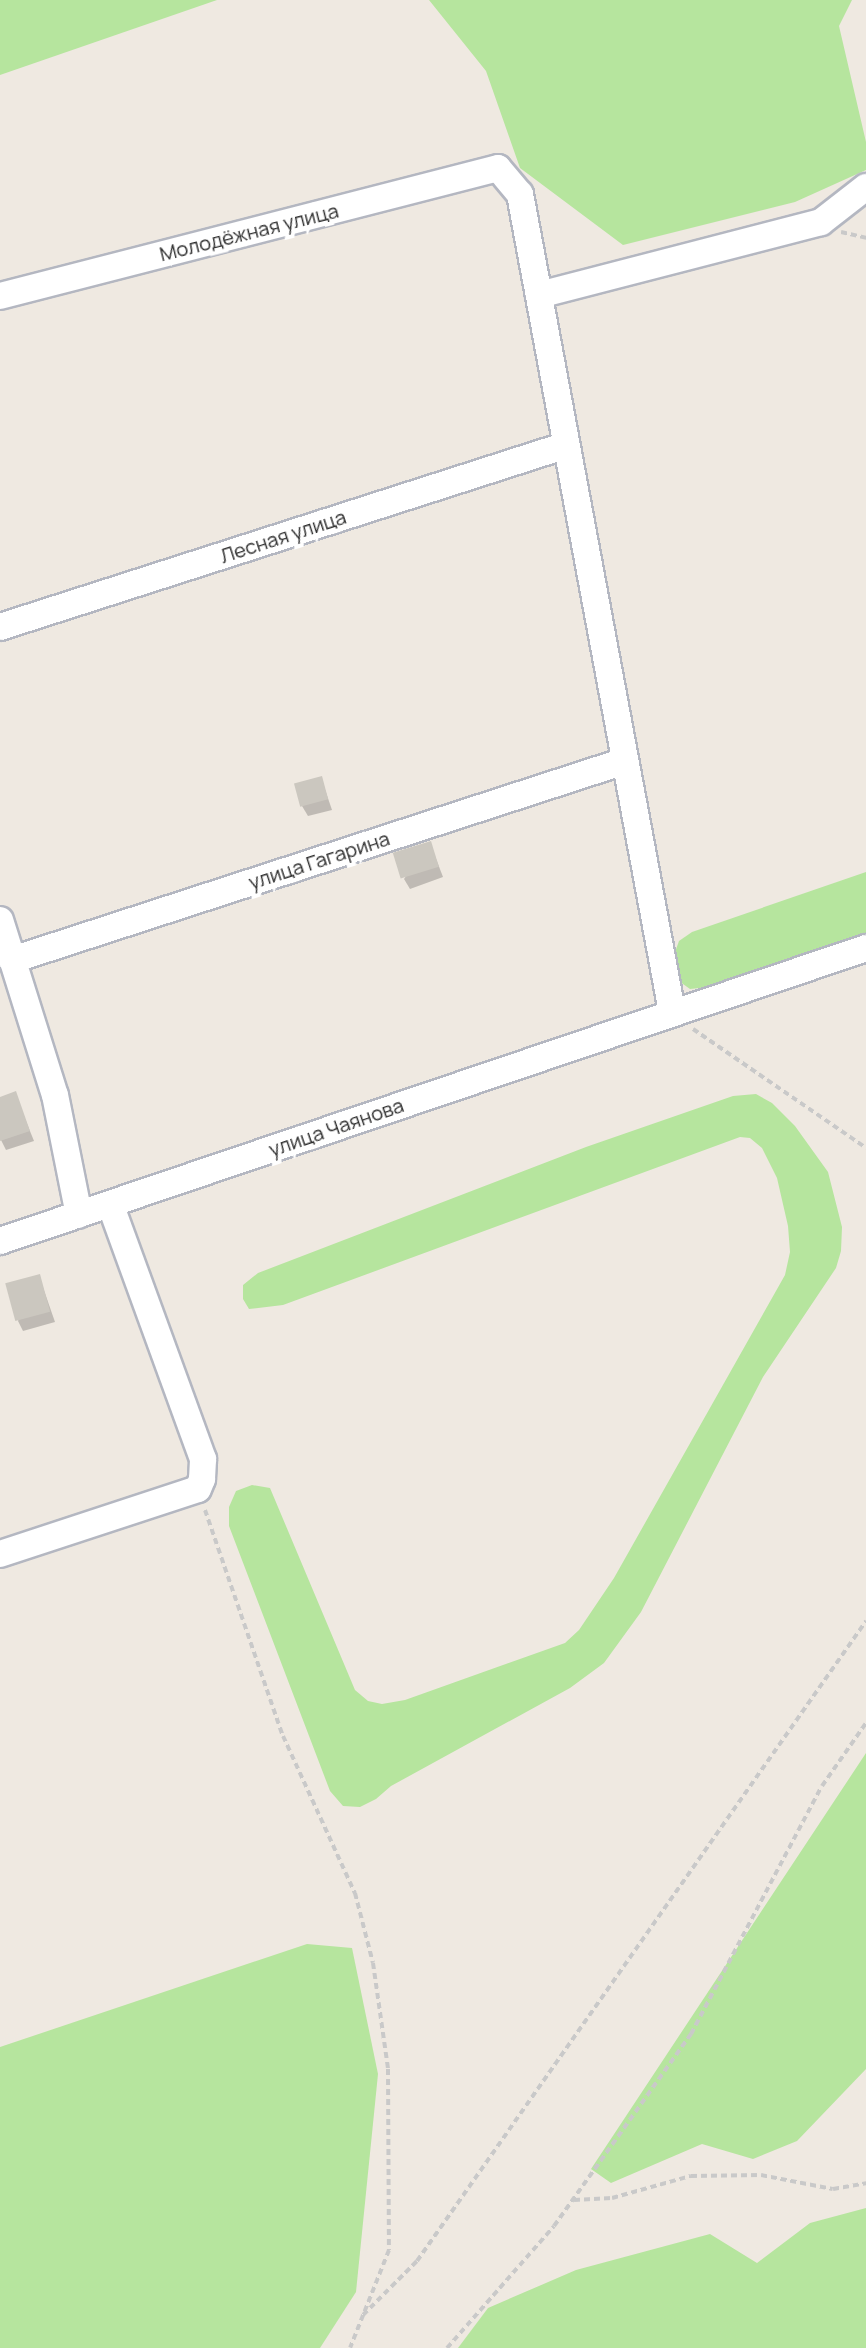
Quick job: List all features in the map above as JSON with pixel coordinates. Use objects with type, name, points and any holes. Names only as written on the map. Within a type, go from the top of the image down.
[{"type":"street","name":"Молодёжная улица","points":[[0,296],[498,168],[520,194],[539,295]]},
{"type":"street","points":[[672,1012],[539,295],[821,222],[866,187]]},
{"type":"street","name":"Лесная улица","points":[[0,627],[567,445]]},
{"type":"street","name":"улица Гагарина","points":[[12,960],[625,761]]},
{"type":"street","points":[[0,920],[55,1095],[79,1215]]},
{"type":"street","name":"улица Чаянова","points":[[0,1241],[866,948]]},
{"type":"street","points":[[0,1554],[198,1489],[203,1459],[110,1204]]},
{"type":"path","points":[[672,1012],[711,1044],[866,1148]]},
{"type":"path","points":[[198,1489],[283,1736],[355,1893],[373,1963],[388,2069],[389,2250],[350,2348]]},
{"type":"path","points":[[359,2319],[417,2261],[866,1621]]},
{"type":"path","points":[[447,2348],[554,2226],[691,2034],[822,1786],[866,1723]]},
{"type":"path","points":[[573,2200],[612,2198],[691,2176],[761,2175],[833,2189],[866,2183]]},
{"type":"green space","points":[[0,0],[217,0],[0,75]]},
{"type":"green space","points":[[429,0],[852,0],[839,26],[866,142],[866,170],[795,202],[623,245],[520,168],[486,71]]},
{"type":"green space","points":[[866,872],[866,934],[709,987],[690,989],[676,979],[674,955],[679,941],[692,932]]},
{"type":"green space","points":[[756,1094],[772,1103],[795,1126],[828,1172],[842,1227],[841,1251],[836,1268],[763,1377],[641,1612],[604,1663],[570,1688],[391,1786],[376,1799],[360,1807],[343,1806],[330,1791],[229,1526],[229,1507],[236,1491],[252,1485],[270,1488],[355,1690],[368,1701],[382,1704],[405,1700],[565,1643],[579,1630],[614,1578],[785,1275],[790,1252],[788,1226],[777,1178],[762,1148],[750,1138],[740,1137],[283,1305],[249,1309],[243,1299],[243,1285],[258,1273],[586,1147],[733,1096]]},
{"type":"green space","points":[[866,1753],[866,2069],[797,2141],[753,2159],[702,2144],[611,2183],[591,2169]]},
{"type":"green space","points":[[307,1944],[352,1948],[378,2074],[356,2292],[320,2348],[0,2348],[0,2047]]},
{"type":"green space","points":[[866,2208],[866,2348],[458,2348],[488,2308],[576,2270],[710,2234],[757,2263],[810,2223]]},
{"type":"building","points":[[322,776],[328,799],[300,807],[294,784]]},
{"type":"building","points":[[431,841],[439,867],[401,879],[393,853]]},
{"type":"building","points":[[16,1091],[30,1131],[0,1141],[0,1097]]},
{"type":"building","points":[[40,1274],[50,1312],[15,1321],[5,1283]]}]
